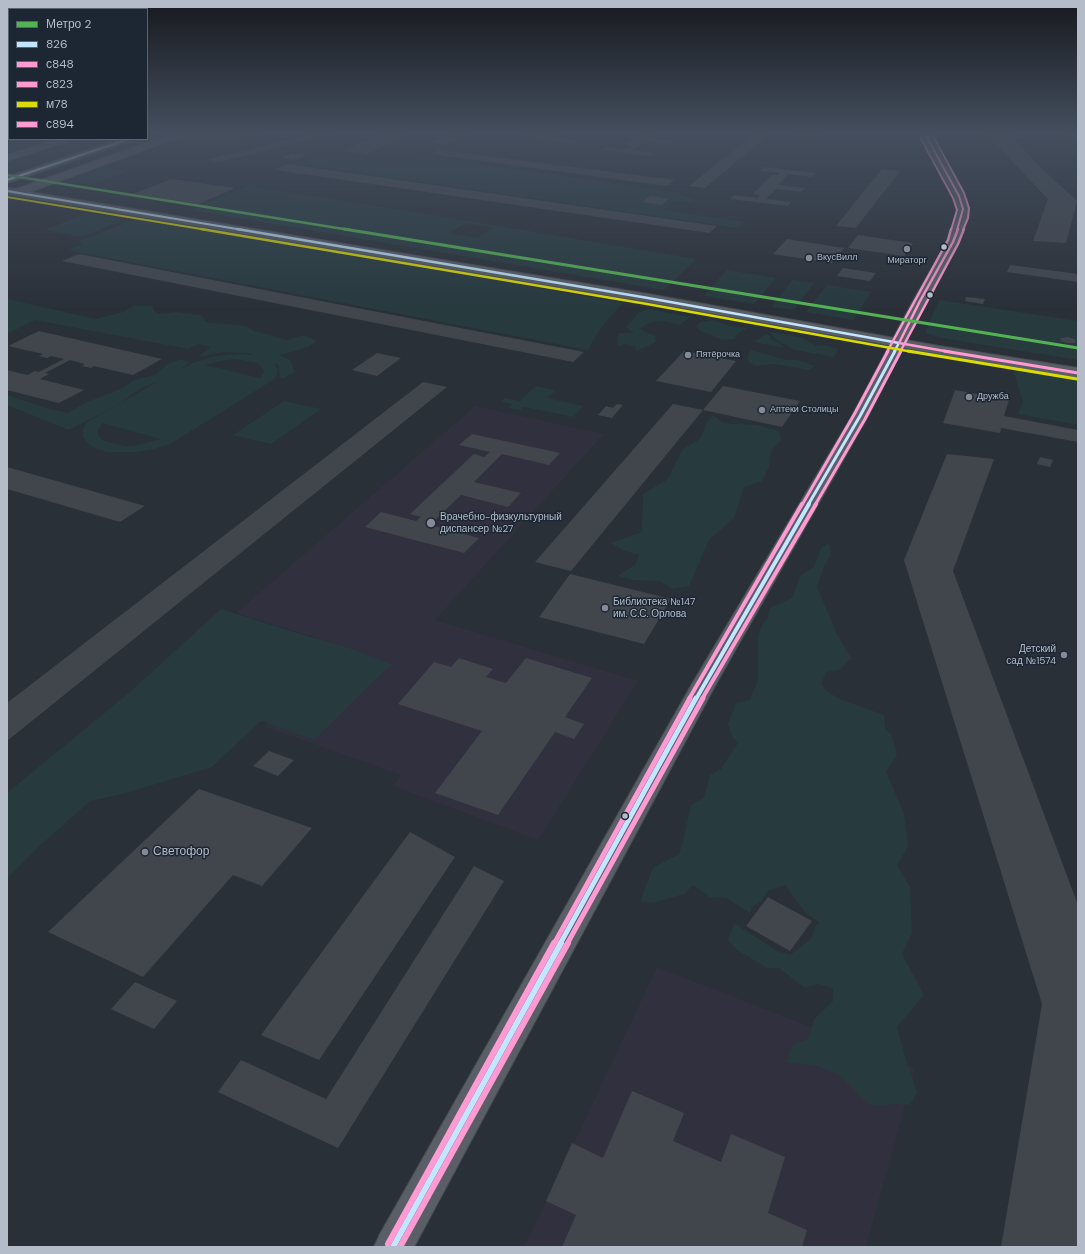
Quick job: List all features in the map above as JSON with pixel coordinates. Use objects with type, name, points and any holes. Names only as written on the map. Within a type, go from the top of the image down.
[{"type":"main road","points":[[10,193],[648,298],[1078,373]]},
{"type":"street","points":[[393,1247],[690,710],[860,416],[900,343],[920,301],[953,242],[962,217],[963,209],[957,193]]},
{"type":"shaded area","points":[[475,406],[604,434],[435,620],[638,681],[538,840],[393,786],[401,775],[264,726],[343,646],[236,613]]},
{"type":"shaded area","points":[[657,967],[915,1068],[866,1247],[525,1247]]},
{"type":"green space","points":[[232,193],[290,193],[696,259],[664,290],[190,210]],"holes":[[[466,223],[493,227],[477,238],[449,233]]]},
{"type":"green space","points":[[493,193],[675,193],[696,200],[692,203],[674,201],[664,210],[744,222],[737,228]]},
{"type":"green space","points":[[87,213],[124,219],[82,237],[45,230]]},
{"type":"green space","points":[[141,217],[623,303],[604,324],[588,350],[67,250],[83,244],[77,242]]},
{"type":"green space","points":[[727,270],[776,278],[754,304],[704,296]]},
{"type":"green space","points":[[792,280],[814,283],[794,310],[772,307]]},
{"type":"green space","points":[[827,285],[871,292],[853,320],[806,312]]},
{"type":"green space","points":[[7,299],[96,319],[123,312],[134,306],[152,306],[154,311],[159,314],[176,312],[201,315],[206,322],[246,326],[252,330],[287,340],[304,335],[317,341],[308,347],[280,355],[290,360],[295,372],[281,379],[278,365],[274,363],[277,368],[277,374],[273,380],[172,443],[154,449],[137,452],[107,452],[95,448],[87,443],[83,437],[83,430],[87,422],[113,407],[69,430],[7,405],[7,395],[46,408],[68,413],[85,403],[123,388],[134,380],[155,375],[168,364],[181,359],[189,363],[181,369],[195,362],[216,356],[239,354],[254,355],[249,353],[224,352],[198,357],[211,347],[198,344],[188,349],[35,320],[7,334]],"holes":[[[236,359],[257,363],[264,370],[263,374],[260,378],[205,365],[219,361]],[[157,382],[121,403],[141,388]],[[102,423],[161,439],[138,445],[126,446],[107,442],[101,439],[98,434],[98,430]]]},
{"type":"green space","points":[[939,300],[1078,321],[1078,360],[947,339],[925,333]]},
{"type":"green space","points":[[649,309],[690,317],[680,325],[661,321],[649,323],[640,329],[655,336],[656,342],[637,351],[634,346],[626,344],[618,346],[617,337],[619,333],[634,333],[626,327],[639,312]]},
{"type":"green space","points":[[712,320],[730,326],[747,328],[736,335],[735,339],[723,340],[695,327],[701,322]]},
{"type":"green space","points":[[770,332],[799,337],[815,345],[828,346],[838,349],[834,357],[795,350],[774,338]]},
{"type":"green space","points":[[766,334],[770,336],[772,340],[780,343],[784,348],[754,342]]},
{"type":"green space","points":[[751,350],[787,360],[798,360],[815,366],[809,370],[774,364],[755,366],[748,361],[748,355]]},
{"type":"green space","points":[[1013,369],[1078,380],[1078,425],[1018,414],[1023,402]]},
{"type":"green space","points":[[536,386],[555,390],[547,398],[584,406],[573,417],[524,407],[520,410],[509,408],[512,404],[501,402],[505,398],[519,401]]},
{"type":"green space","points":[[284,401],[321,409],[271,444],[233,435]]},
{"type":"green space","points":[[713,415],[724,423],[757,425],[779,431],[781,441],[771,450],[769,467],[762,481],[744,487],[734,518],[709,540],[689,586],[673,589],[659,581],[634,580],[617,576],[635,565],[639,555],[623,550],[611,543],[642,532],[643,494],[668,479],[683,449],[700,439],[707,422]]},
{"type":"green space","points":[[829,543],[831,555],[825,564],[817,587],[837,634],[851,658],[839,670],[826,672],[821,684],[826,691],[840,699],[884,715],[886,730],[892,735],[897,756],[886,771],[904,814],[908,846],[897,865],[910,887],[912,933],[902,954],[924,995],[897,1027],[917,1092],[910,1105],[898,1104],[871,1106],[838,1074],[814,1065],[787,1063],[792,1045],[808,1039],[814,1019],[833,1001],[833,988],[817,984],[805,988],[779,968],[767,968],[737,950],[728,940],[734,923],[777,951],[790,955],[812,938],[815,926],[820,923],[805,912],[785,885],[768,891],[761,902],[752,907],[750,913],[726,898],[710,897],[693,885],[684,894],[653,903],[640,901],[653,868],[679,854],[691,805],[704,798],[710,775],[721,769],[738,743],[732,736],[728,724],[736,703],[750,700],[758,680],[758,635],[764,622],[768,618],[770,608],[792,598],[801,575],[814,567],[821,548]]},
{"type":"green space","points":[[221,609],[344,646],[393,665],[383,672],[314,740],[261,721],[212,767],[123,794],[90,801],[34,851],[7,878],[7,793],[130,692]]},
{"type":"building","points":[[137,193],[225,193],[198,204],[133,194]]},
{"type":"building","points":[[430,193],[485,193],[717,226],[709,233]]},
{"type":"building","points":[[754,193],[772,193],[766,199],[791,202],[788,206],[730,199],[734,195],[757,198],[760,195],[753,194]]},
{"type":"building","points":[[863,193],[883,193],[856,228],[836,226]]},
{"type":"building","points":[[1042,193],[1068,193],[1077,201],[1066,243],[1033,241],[1048,199]]},
{"type":"building","points":[[650,196],[669,199],[662,205],[642,202]]},
{"type":"building","points":[[858,235],[913,243],[904,256],[848,248]]},
{"type":"building","points":[[787,239],[844,248],[832,263],[773,254]]},
{"type":"building","points":[[79,254],[584,352],[573,362],[62,261]]},
{"type":"building","points":[[1010,265],[1078,274],[1078,282],[1007,272]]},
{"type":"building","points":[[843,268],[876,273],[870,281],[837,276]]},
{"type":"building","points":[[966,297],[985,299],[983,304],[965,301]]},
{"type":"building","points":[[39,331],[162,359],[133,375],[94,366],[91,368],[82,366],[85,364],[70,360],[45,373],[49,374],[40,379],[84,390],[59,403],[7,390],[7,370],[27,375],[35,371],[39,372],[64,359],[51,356],[47,358],[39,356],[43,354],[8,346]]},
{"type":"building","points":[[1069,337],[1076,340],[1075,343],[1060,341],[1061,338]]},
{"type":"building","points":[[684,351],[736,361],[711,392],[656,381]]},
{"type":"building","points":[[377,353],[401,358],[377,376],[352,370]]},
{"type":"building","points":[[423,382],[447,387],[7,741],[7,703]]},
{"type":"building","points":[[723,386],[800,401],[782,427],[703,410]]},
{"type":"building","points":[[955,390],[1009,400],[1004,416],[1078,430],[1078,442],[1001,428],[1000,433],[943,423]]},
{"type":"building","points":[[617,404],[623,405],[612,418],[598,415],[606,406],[613,408]]},
{"type":"building","points":[[673,404],[703,410],[571,571],[535,562]]},
{"type":"building","points":[[472,434],[560,453],[549,465],[502,454],[474,482],[521,493],[508,507],[461,495],[430,525],[479,538],[464,553],[365,527],[381,512],[416,521],[421,517],[410,514],[474,454],[484,457],[490,452],[459,445]]},
{"type":"building","points":[[947,454],[994,459],[953,571],[1078,905],[1078,1247],[1001,1247],[1042,1004],[904,560]]},
{"type":"building","points":[[1040,457],[1053,460],[1050,467],[1037,464]]},
{"type":"building","points":[[7,467],[145,506],[120,522],[7,489]]},
{"type":"building","points":[[570,574],[671,599],[644,644],[539,617]]},
{"type":"building","points":[[459,658],[493,669],[486,677],[506,683],[526,658],[592,678],[565,717],[584,724],[574,739],[555,732],[498,815],[435,793],[482,731],[398,704],[434,662],[451,667]]},
{"type":"building","points":[[269,751],[294,760],[278,776],[253,766]]},
{"type":"building","points":[[199,789],[312,828],[262,886],[233,875],[143,977],[48,932]]},
{"type":"building","points":[[410,832],[455,857],[319,1060],[261,1035]]},
{"type":"building","points":[[474,866],[504,881],[338,1148],[218,1092],[241,1060],[326,1099]]},
{"type":"building","points":[[768,897],[812,921],[790,951],[746,926]]},
{"type":"building","points":[[135,982],[177,1001],[154,1029],[111,1009]]},
{"type":"building","points":[[632,1091],[684,1113],[673,1141],[721,1162],[731,1134],[785,1157],[768,1213],[807,1230],[802,1247],[562,1247],[576,1215],[546,1201],[572,1143],[603,1158]]},
{"type":"metro line","name":"2","points":[[115,193],[1078,348]]},
{"type":"transit line","name":"826","points":[[16,193],[648,298],[899,343]]},
{"type":"transit line","name":"с823","points":[[388,1244],[699,681],[855,413],[915,298],[948,240],[957,210],[950,193]]},
{"type":"transit line","name":"с894","points":[[899,343],[920,301],[953,242],[962,217],[963,209],[957,193]]},
{"type":"transit line","name":"с848","points":[[400,1247],[709,687],[865,419],[958,244],[968,218],[969,208],[964,193]]},
{"type":"transit line","name":"м78","points":[[7,197],[647,304],[938,356],[1077,379]]},
{"type":"transit line","name":"826","points":[[393,1247],[704,684],[860,416],[899,343]]},
{"type":"transit line","name":"с894","points":[[899,343],[1078,373]]},
{"type":"place","name":"Мираторг","points":[[907,249]]},
{"type":"place","name":"ВкусВилл","points":[[809,258]]},
{"type":"place","name":"Пятёрочка","points":[[688,355]]},
{"type":"place","name":"Дружба","points":[[969,397]]},
{"type":"place","name":"Аптеки Столицы","points":[[762,410]]},
{"type":"place","name":"Врачебно-физкультурный диспансер №27","points":[[431,523]]},
{"type":"place","name":"Библиотека №147 им. С.С. Орлова","points":[[605,608]]},
{"type":"place","name":"Детский сад №1574","points":[[1064,655]]},
{"type":"place","name":"Светофор","points":[[145,852]]}]
